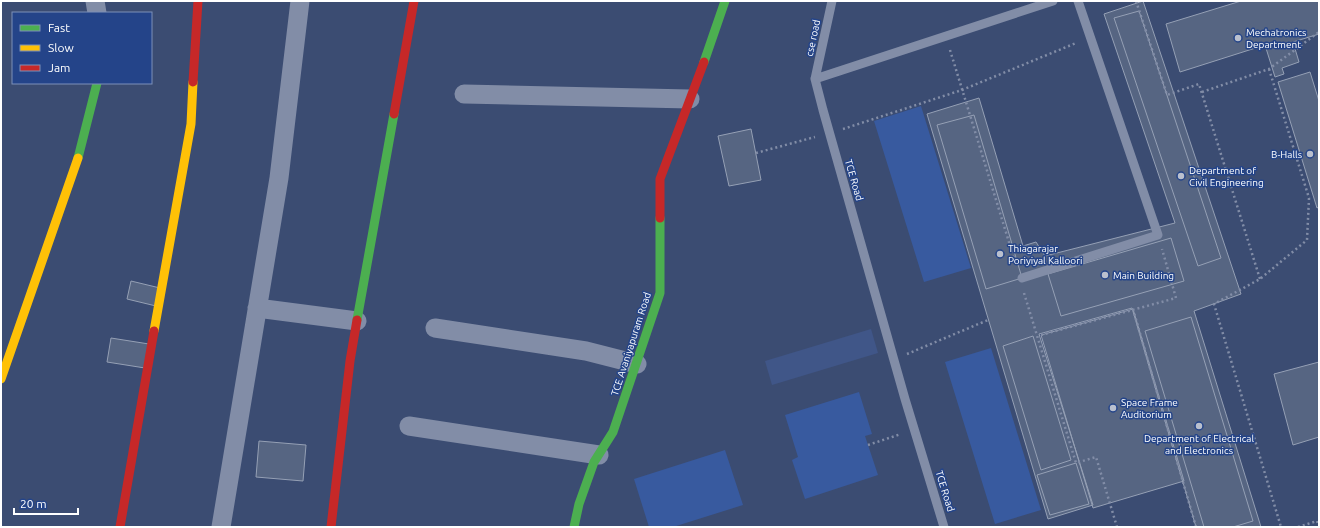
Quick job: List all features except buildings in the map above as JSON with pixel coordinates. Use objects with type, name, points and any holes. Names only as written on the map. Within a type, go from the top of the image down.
[{"type":"street","points":[[96,1],[97,12]]},
{"type":"street","points":[[120,527],[190,124],[198,1]]},
{"type":"street","points":[[221,527],[278,178],[300,1]]},
{"type":"street","points":[[330,527],[350,361],[414,1]]},
{"type":"street","name":"TCE Avaniyapuram Road","points":[[574,527],[579,504],[594,462],[613,432],[660,293],[660,179],[714,36],[725,1]]},
{"type":"street","points":[[1,379],[78,158],[97,84]]},
{"type":"street","points":[[464,94],[690,99]]},
{"type":"street","points":[[257,308],[357,322]]},
{"type":"street","points":[[435,328],[586,351],[637,364]]},
{"type":"street","points":[[409,426],[599,455]]},
{"type":"lane","name":"cse road","points":[[815,79],[832,1]]},
{"type":"lane","points":[[815,79],[1053,1]]},
{"type":"lane","points":[[1022,278],[1158,235],[1078,1]]},
{"type":"lane","name":"TCE Road","points":[[815,79],[894,360],[944,527]]},
{"type":"path","points":[[1136,1],[1167,95],[1199,84],[1260,279]]},
{"type":"path","points":[[1202,92],[1269,69],[1319,32]]},
{"type":"path","points":[[946,36],[1016,267]]},
{"type":"path","points":[[756,153],[829,133],[962,90],[1090,37]]},
{"type":"path","points":[[1269,69],[1309,198],[1307,240],[1260,279],[1214,304],[1281,527]]},
{"type":"path","points":[[1041,335],[1176,298],[1158,235]]},
{"type":"path","points":[[1023,290],[1076,463],[1096,457],[1117,527]]},
{"type":"path","points":[[1133,309],[1196,527]]},
{"type":"path","points":[[894,360],[988,320]]},
{"type":"path","points":[[868,445],[915,430]]},
{"type":"path","points":[[1298,527],[1317,522],[1319,527]]},
{"type":"shaded area","points":[[921,106],[971,268],[924,282],[874,121]]},
{"type":"shaded area","points":[[871,329],[878,353],[772,385],[765,361]]},
{"type":"shaded area","points":[[991,348],[1041,510],[995,524],[945,362]]},
{"type":"shaded area","points":[[859,392],[872,434],[865,436],[878,475],[805,499],[792,460],[798,457],[785,415]]},
{"type":"shaded area","points":[[725,450],[743,505],[673,527],[649,527],[634,479]]},
{"type":"traffic: fast","points":[[704,62],[725,1]]},
{"type":"traffic: fast","points":[[78,158],[97,84]]},
{"type":"traffic: fast","points":[[357,320],[394,114]]},
{"type":"traffic: fast","points":[[574,527],[579,504],[594,462],[613,432],[660,293],[660,218]]},
{"type":"traffic: slow","points":[[154,331],[191,124],[193,82]]},
{"type":"traffic: slow","points":[[1,379],[78,158]]},
{"type":"traffic: jam","points":[[193,82],[198,1]]},
{"type":"traffic: jam","points":[[394,114],[414,1]]},
{"type":"traffic: jam","points":[[660,218],[660,179],[704,62]]},
{"type":"traffic: jam","points":[[331,527],[350,361],[357,320]]},
{"type":"traffic: jam","points":[[120,527],[154,331]]},
{"type":"place","name":"Mechatronics Department","points":[[1238,38]]},
{"type":"place","name":"B-Halls","points":[[1310,154]]},
{"type":"place","name":"Department of Civil Engineering","points":[[1181,176]]},
{"type":"place","name":"Thiagarajar Poriyiyal Kalloori","points":[[1000,254]]},
{"type":"place","name":"Main Building","points":[[1105,275]]},
{"type":"place","name":"Space Frame Auditorium","points":[[1113,408]]},
{"type":"place","name":"Department of Electrical and Electronics","points":[[1199,426]]}]
